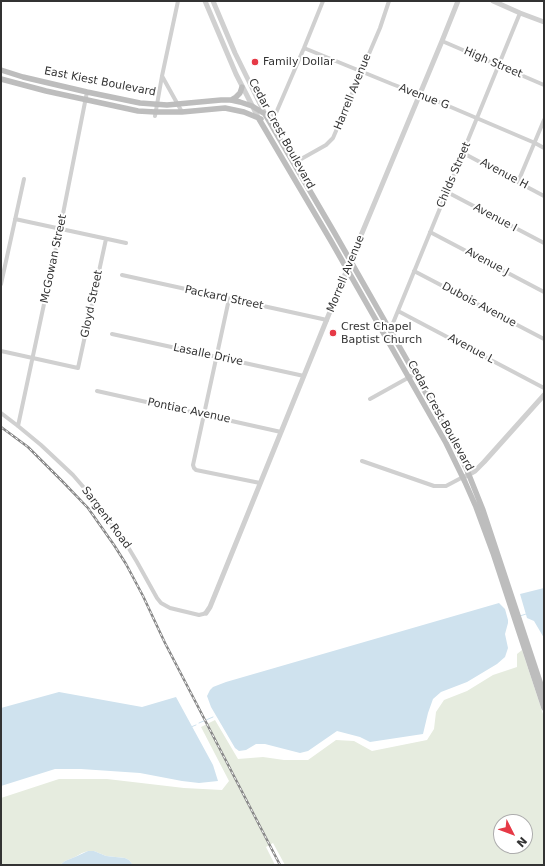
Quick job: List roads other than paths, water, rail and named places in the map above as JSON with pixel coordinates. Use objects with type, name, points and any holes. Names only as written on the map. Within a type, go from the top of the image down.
[{"type":"main road","name":"East Kiest Boulevard","points":[[1,70],[23,77],[140,103],[178,104],[231,100],[252,106],[267,117],[266,120],[244,112],[225,108],[155,114],[86,100],[20,85],[1,79]]},
{"type":"main road","points":[[20,85],[23,77]]},
{"type":"main road","points":[[231,100],[240,93],[242,87]]},
{"type":"main road","name":"Cedar Crest Boulevard","points":[[267,117],[415,374],[454,443],[469,474],[482,504],[495,553],[544,708]]},
{"type":"main road","name":"Cedar Crest Boulevard","points":[[259,118],[446,443],[463,477],[495,553],[544,694]]},
{"type":"main road","points":[[287,167],[294,164]]},
{"type":"street","points":[[155,114],[178,1]]},
{"type":"street","name":"Cedar Crest Boulevard","points":[[205,1],[236,74],[259,118]]},
{"type":"street","name":"Cedar Crest Boulevard","points":[[213,1],[243,71],[267,117]]},
{"type":"street","points":[[267,117],[276,113],[323,1]]},
{"type":"street","name":"Harrell Avenue","points":[[294,164],[326,145],[336,133],[380,28],[389,1]]},
{"type":"street","name":"Morrell Avenue","points":[[206,613],[210,608],[350,261],[458,1]]},
{"type":"street","points":[[492,1],[544,22]]},
{"type":"street","name":"Childs Street","points":[[388,328],[393,324],[520,13]]},
{"type":"street","name":"High Street","points":[[442,41],[544,85]]},
{"type":"street","name":"Avenue G","points":[[304,48],[477,118],[544,148]]},
{"type":"street","points":[[228,56],[235,53]]},
{"type":"street","points":[[236,74],[243,71]]},
{"type":"street","points":[[162,76],[182,112]]},
{"type":"street","name":"McGowan Street","points":[[18,426],[60,229],[87,92]]},
{"type":"street","points":[[518,182],[544,120]]},
{"type":"street","name":"Avenue H","points":[[463,153],[544,196]]},
{"type":"street","points":[[1,284],[24,179]]},
{"type":"street","name":"Avenue I","points":[[447,192],[544,243]]},
{"type":"street","points":[[15,219],[126,243]]},
{"type":"street","name":"Avenue J","points":[[430,232],[544,292]]},
{"type":"street","name":"Gloyd Street","points":[[33,358],[78,368],[106,239]]},
{"type":"street","name":"Dubois Avenue","points":[[414,271],[544,339]]},
{"type":"street","name":"Packard Street","points":[[122,276],[327,320]]},
{"type":"street","points":[[229,299],[193,465],[196,470],[260,483]]},
{"type":"street","name":"Avenue L","points":[[398,311],[544,388]]},
{"type":"street","points":[[382,331],[388,328]]},
{"type":"street","name":"Lasalle Drive","points":[[112,334],[304,376]]},
{"type":"street","points":[[1,351],[33,358]]},
{"type":"street","points":[[370,399],[415,374]]},
{"type":"street","name":"Pontiac Avenue","points":[[97,391],[281,432]]},
{"type":"street","points":[[362,461],[434,486],[446,486],[475,471],[544,395]]},
{"type":"street","name":"Sargent Road","points":[[1,414],[18,426],[57,459],[86,490],[125,542],[161,603],[170,608],[199,615],[206,613]]},
{"type":"water","points":[[544,588],[544,638],[534,621],[527,618],[520,594]]},
{"type":"water","points":[[499,603],[505,609],[508,620],[505,634],[508,648],[505,657],[497,664],[467,682],[441,692],[433,699],[423,734],[370,742],[360,737],[337,731],[308,751],[300,753],[265,744],[256,744],[246,750],[239,751],[235,748],[211,707],[207,696],[213,687],[226,682]]},
{"type":"water","points":[[59,692],[142,707],[176,697],[213,765],[218,781],[199,783],[140,773],[81,769],[55,769],[1,786],[1,708]]},
{"type":"water","points":[[88,851],[94,851],[106,856],[125,858],[133,865],[60,865],[65,861]]},
{"type":"waterway","points":[[520,616],[526,614]]},
{"type":"waterway","points":[[199,723],[213,717]]},
{"type":"waterway","points":[[191,727],[196,725]]},
{"type":"railway","points":[[1,427],[28,447],[88,508],[114,545],[143,596],[165,643],[280,865]]},
{"type":"place","name":"Family Dollar","points":[[255,62]]},
{"type":"place","name":"Crest Chapel Baptist Church","points":[[333,333]]}]
